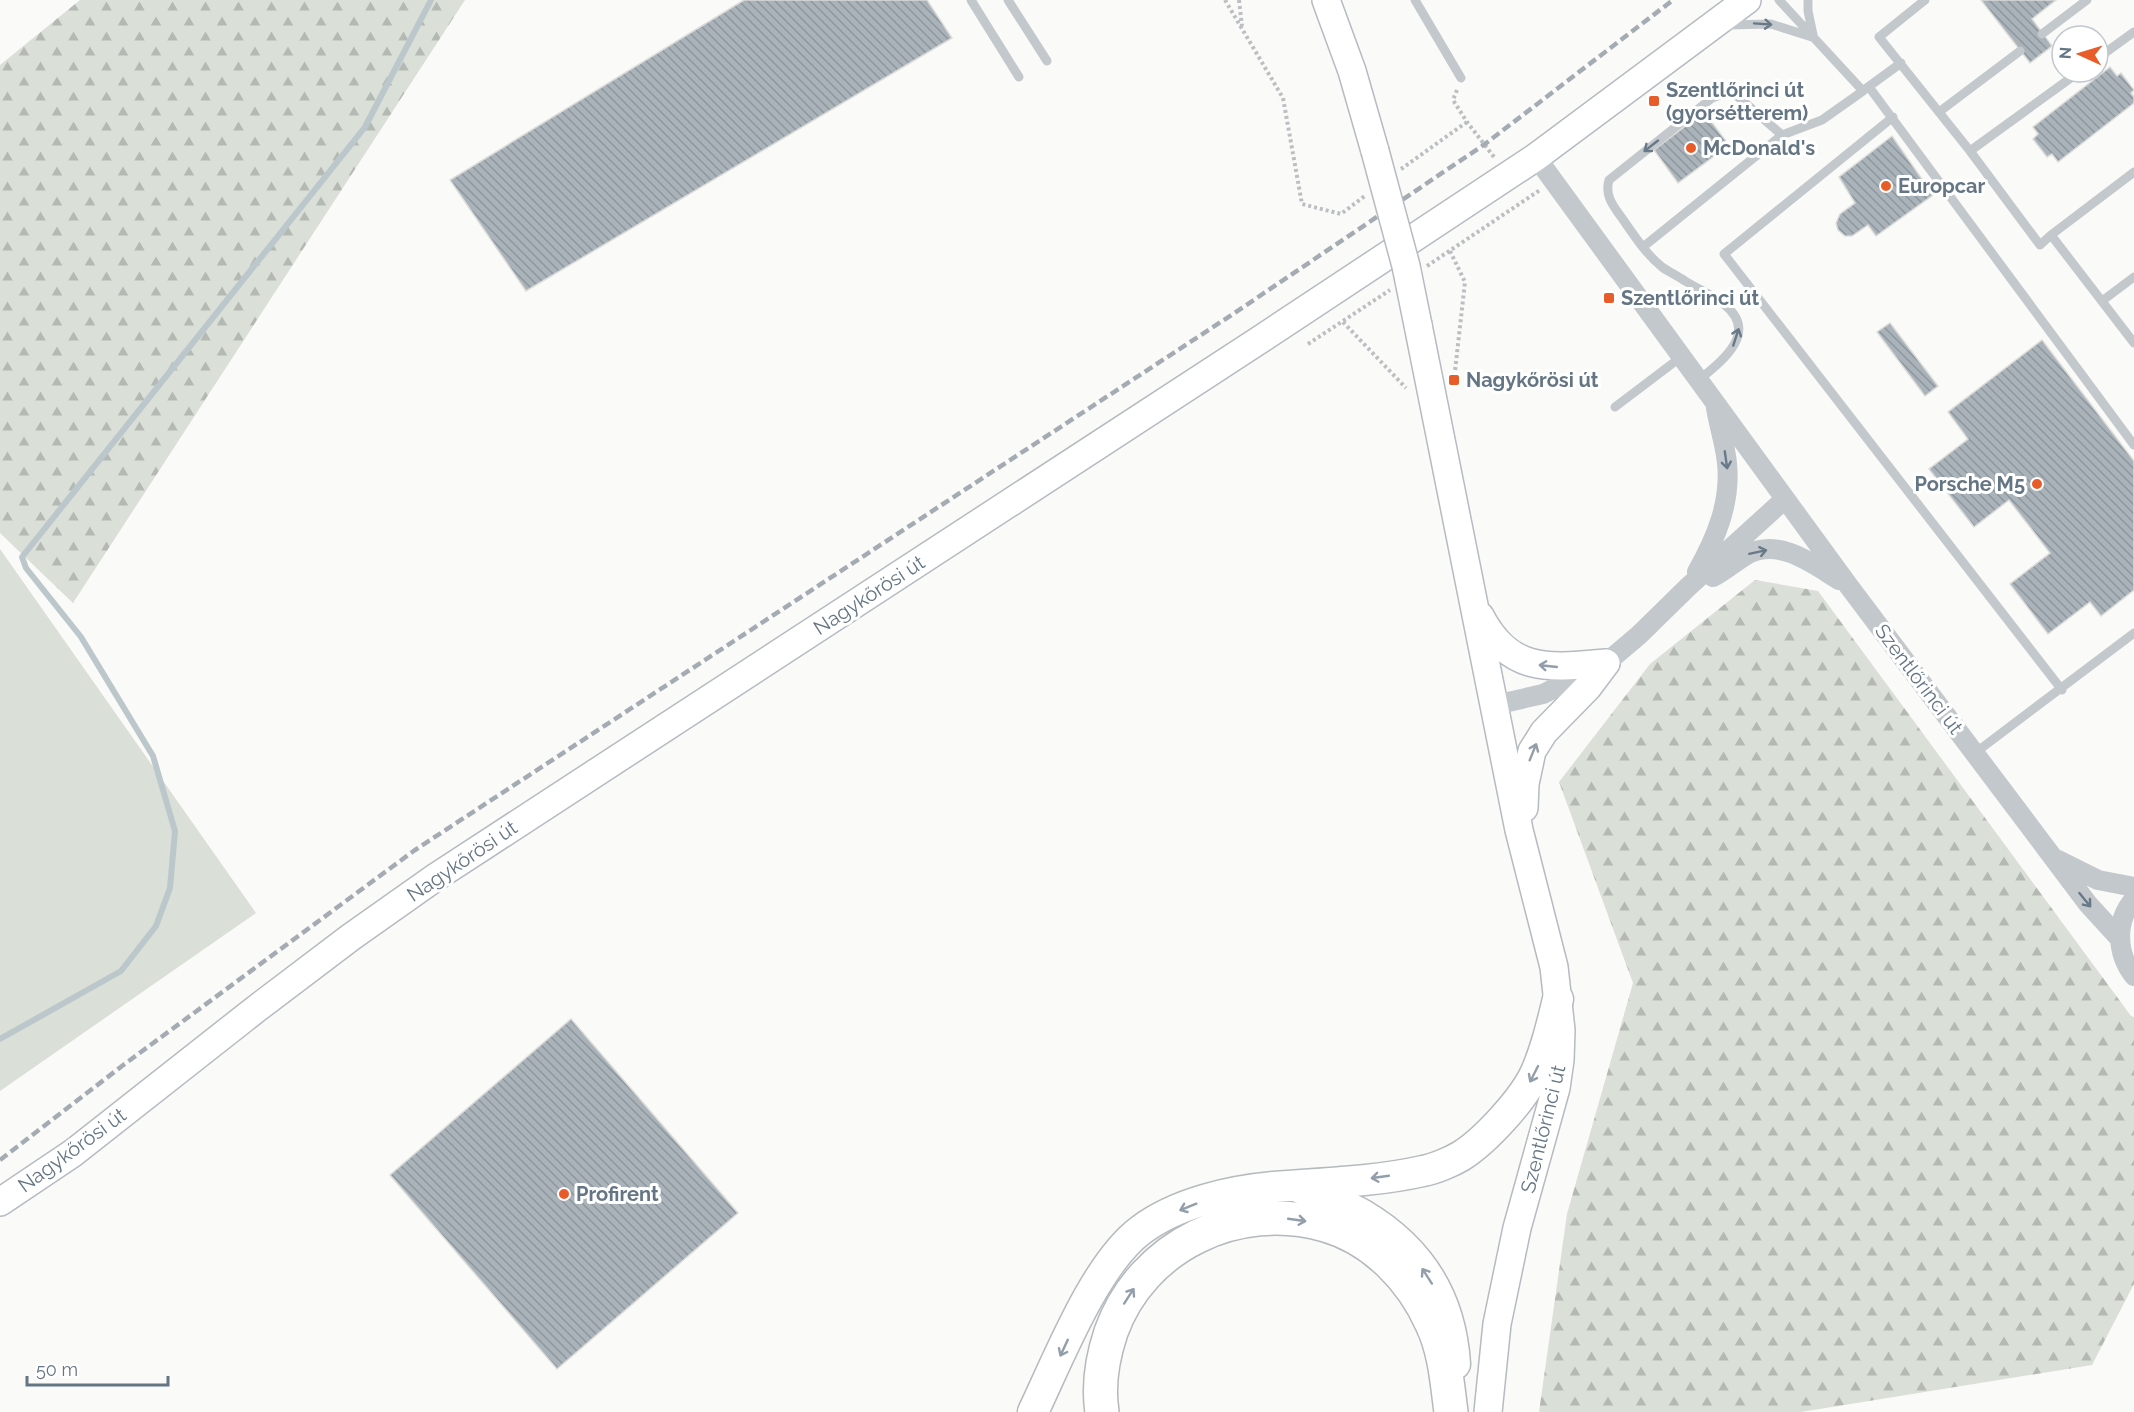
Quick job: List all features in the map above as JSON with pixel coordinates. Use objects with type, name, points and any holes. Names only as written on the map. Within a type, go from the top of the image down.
[{"type":"highway","points":[[1102,1412],[1101,1387],[1108,1341],[1116,1319],[1141,1280],[1156,1263],[1195,1236],[1239,1221],[1262,1218],[1326,1225],[1362,1242],[1393,1265],[1422,1304],[1433,1325],[1441,1348],[1451,1412]]},
{"type":"main road","name":"Szentlőrinci út","points":[[1326,0],[1352,71],[1406,266],[1519,830],[1554,967],[1558,999],[1561,1030],[1556,1088],[1517,1228],[1505,1282],[1497,1324],[1488,1412]]},
{"type":"main road","name":"Nagykőrösi út","points":[[0,1202],[73,1153],[265,1002],[436,877],[1251,346],[1536,157],[1747,0]]},
{"type":"main road","points":[[1473,602],[1489,633],[1504,648],[1528,663],[1557,667],[1606,663]]},
{"type":"main road","points":[[1519,830],[1532,751],[1544,732],[1588,687],[1606,663]]},
{"type":"main road","points":[[1033,1412],[1077,1319],[1096,1286],[1116,1256],[1141,1230],[1166,1216],[1208,1198],[1244,1190],[1341,1183],[1424,1171],[1461,1156],[1502,1121],[1535,1075],[1546,1047],[1558,999]]},
{"type":"main road","points":[[1294,1185],[1362,1214],[1383,1228],[1420,1264],[1441,1299],[1449,1318],[1454,1341],[1456,1376],[1451,1412]]},
{"type":"street","name":"Szentlőrinci út","points":[[1536,157],[1848,585],[2088,904],[2120,939]]},
{"type":"street","points":[[1688,587],[1716,538],[1728,489],[1727,462],[1715,402]]},
{"type":"street","points":[[1495,705],[1543,694],[1606,663],[1639,636],[1688,587],[1785,499]]},
{"type":"street","points":[[1688,587],[1715,576],[1751,553],[1779,549],[1798,555],[1848,585]]},
{"type":"street","name":"Szentlőrinci út","points":[[2054,858],[2098,880],[2134,887]]},
{"type":"street","points":[[2134,899],[2122,920],[2120,939],[2125,961],[2134,976]]},
{"type":"lane","points":[[971,0],[1020,77]]},
{"type":"lane","points":[[1008,0],[1047,61]]},
{"type":"lane","points":[[1415,0],[1461,78]]},
{"type":"lane","points":[[1779,0],[1893,117],[2134,445]]},
{"type":"lane","points":[[1808,0],[1814,37]]},
{"type":"lane","points":[[1925,0],[1879,37],[1970,151],[2040,244],[2134,172]]},
{"type":"lane","points":[[2042,34],[2087,0]]},
{"type":"lane","points":[[1711,27],[1771,24],[1814,37]]},
{"type":"lane","points":[[2110,49],[2134,32]]},
{"type":"lane","points":[[1939,112],[2020,51]]},
{"type":"lane","points":[[1643,247],[1782,135],[1822,120],[1901,63]]},
{"type":"lane","points":[[1970,151],[2062,84]]},
{"type":"lane","points":[[1699,380],[1732,349],[1738,338],[1740,328],[1738,322],[1724,304],[1662,267],[1643,247],[1609,200],[1607,190],[1612,177],[1712,98],[1722,94],[1736,95],[1782,135]]},
{"type":"lane","points":[[1893,117],[1724,254],[2062,690]]},
{"type":"lane","points":[[2051,235],[2134,343]]},
{"type":"lane","points":[[2102,301],[2134,277]]},
{"type":"lane","points":[[1615,407],[1681,357]]},
{"type":"lane","points":[[1975,753],[2062,690],[2134,633]]},
{"type":"path","points":[[1225,0],[1283,98],[1302,204],[1341,214],[1368,194]]},
{"type":"path","points":[[1239,0],[1243,30]]},
{"type":"path","points":[[1461,78],[1453,100],[1495,157],[1490,160],[1518,205]]},
{"type":"path","points":[[1395,174],[1467,122]]},
{"type":"path","points":[[1420,271],[1553,181]]},
{"type":"path","points":[[1450,251],[1465,282],[1454,380]]},
{"type":"path","points":[[1308,344],[1391,290]]},
{"type":"path","points":[[1343,322],[1406,388]]},
{"type":"green space","points":[[80,0],[465,0],[73,603],[0,533],[0,65]]},
{"type":"green space","points":[[0,549],[256,913],[0,1091]]},
{"type":"green space","points":[[1755,580],[1818,591],[2131,1016],[2134,1017],[2134,1284],[2092,1365],[1801,1412],[1539,1412],[1567,1214],[1633,983],[1559,782],[1650,664]]},
{"type":"building","points":[[744,0],[927,0],[952,38],[526,291],[450,180]]},
{"type":"building","points":[[1981,0],[2056,0],[2032,19],[2050,43],[2050,48],[2030,63]]},
{"type":"building","points":[[2110,67],[2117,76],[2121,73],[2134,90],[2131,93],[2134,103],[2058,162],[2052,154],[2047,157],[2033,139],[2038,134],[2033,127],[2088,84],[2110,84]]},
{"type":"building","name":"McDonald's","points":[[1704,112],[1729,145],[1678,183],[1654,150]]},
{"type":"building","name":"Europcar","points":[[1892,136],[1933,195],[1876,236],[1868,225],[1852,236],[1845,236],[1838,230],[1836,223],[1840,214],[1855,203],[1839,177]]},
{"type":"building","points":[[1890,323],[1938,386],[1925,396],[1877,332]]},
{"type":"building","name":"Porsche M5","points":[[2042,340],[2134,461],[2134,590],[2101,616],[2090,602],[2048,634],[2010,584],[2050,553],[2009,500],[1974,527],[1929,469],[1968,439],[1948,412]]},
{"type":"building","name":"Profirent","points":[[571,1019],[738,1213],[557,1369],[390,1175]]},
{"type":"waterway","points":[[0,1039],[121,971],[156,926],[170,888],[175,831],[153,756],[81,637],[26,568],[22,557],[365,127],[431,0]]},
{"type":"railway","points":[[0,1160],[122,1066],[415,850],[1233,314],[1485,144],[1673,0]]},
{"type":"place","name":"Szentlőrinci út (gyorsétterem)","points":[[1654,101]]},
{"type":"place","name":"McDonald's","points":[[1691,148]]},
{"type":"place","name":"Europcar","points":[[1886,186]]},
{"type":"place","name":"Szentlőrinci út","points":[[1609,298]]},
{"type":"place","name":"Nagykőrösi út","points":[[1454,380]]},
{"type":"place","name":"Porsche M5","points":[[2037,484]]},
{"type":"place","name":"Profirent","points":[[564,1194]]}]
